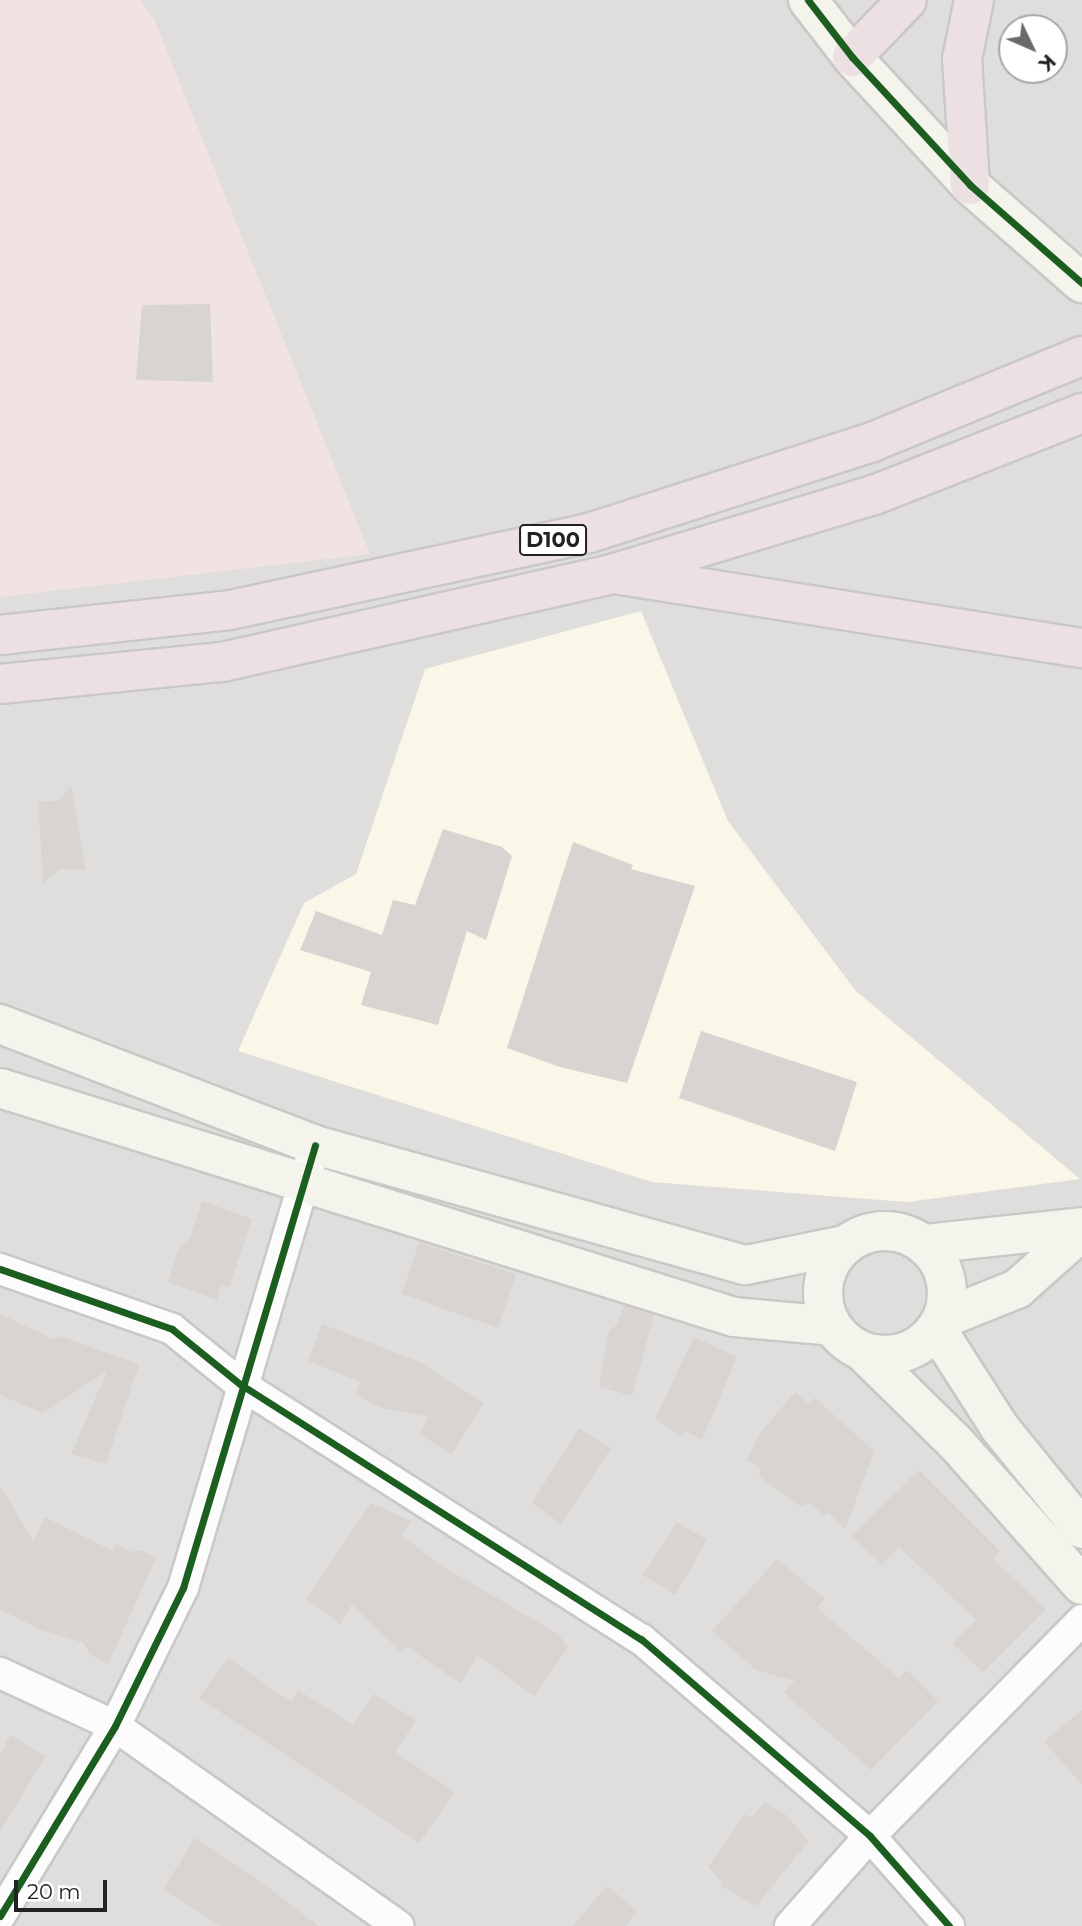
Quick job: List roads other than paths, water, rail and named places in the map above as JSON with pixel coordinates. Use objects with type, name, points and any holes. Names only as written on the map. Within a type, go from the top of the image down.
[{"type":"highway","points":[[852,57],[907,0]]},
{"type":"highway","points":[[970,185],[962,59],[974,0]]},
{"type":"highway","name":"D100","points":[[0,635],[230,610],[589,533],[872,442],[1082,356]]},
{"type":"highway","name":"D100","points":[[0,684],[222,662],[612,574],[874,495],[1082,413]]},
{"type":"highway","points":[[612,574],[1082,648]]},
{"type":"main road","points":[[808,0],[852,57],[970,185],[1082,283]]},
{"type":"main road","points":[[0,1024],[315,1145],[746,1265],[844,1245],[859,1236],[894,1230],[926,1244],[1082,1229]]},
{"type":"main road","points":[[0,1088],[303,1186],[734,1317],[832,1326]]},
{"type":"main road","points":[[862,1351],[900,1354],[917,1347],[939,1324],[1017,1289],[1082,1229]]},
{"type":"main road","points":[[926,1244],[947,1279],[939,1324],[1000,1428],[1082,1530]]},
{"type":"main road","points":[[844,1245],[825,1275],[822,1292],[832,1326],[862,1351],[955,1441],[1082,1585]]},
{"type":"street","points":[[0,1916],[115,1726],[183,1588],[240,1384],[315,1145]]},
{"type":"street","points":[[0,1269],[172,1329],[240,1384],[641,1639],[870,1836],[949,1926]]},
{"type":"street","points":[[790,1926],[870,1836],[1082,1620]]},
{"type":"street","points":[[0,1672],[115,1726],[399,1926]]}]
